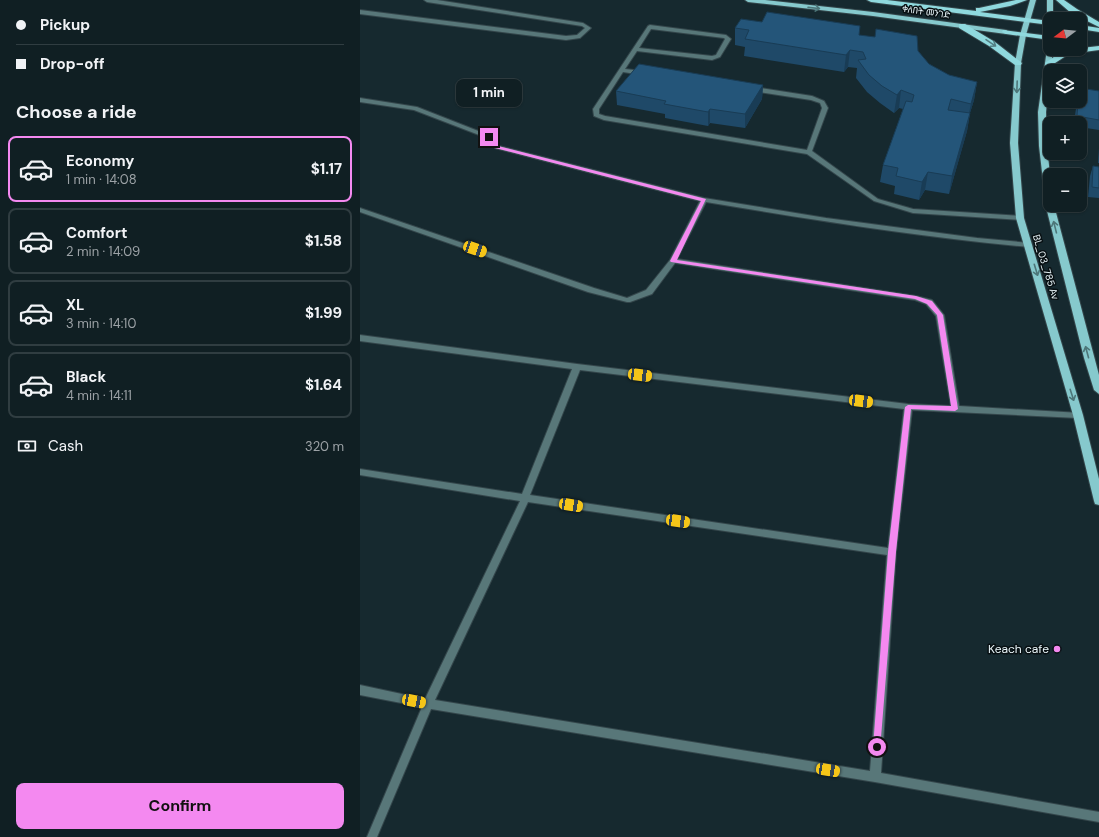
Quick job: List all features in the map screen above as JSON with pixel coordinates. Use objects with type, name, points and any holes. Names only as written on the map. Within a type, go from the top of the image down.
[{"type":"highway","points":[[870,0],[1043,23]]},
{"type":"highway","points":[[966,12],[1008,5],[1023,0]]},
{"type":"highway","points":[[1060,0],[1074,12],[1099,25]]},
{"type":"highway","points":[[962,26],[992,44],[1018,63]]},
{"type":"highway","points":[[1087,28],[1099,30]]},
{"type":"highway","points":[[1006,32],[1043,37]]},
{"type":"highway","points":[[1087,43],[1099,45]]},
{"type":"highway","points":[[1049,63],[1068,52],[1099,48]]},
{"type":"main road","name":"ቀለበት መንገድ","points":[[748,0],[1006,32]]},
{"type":"main road","name":"BL_03_785 Av","points":[[1033,0],[1023,35],[1018,63],[1014,143],[1020,218],[1078,415],[1099,501]]},
{"type":"main road","points":[[1050,0],[1050,12]]},
{"type":"main road","name":"BL_03_785 Av","points":[[1050,56],[1042,112],[1043,146],[1050,207],[1089,358],[1099,390]]},
{"type":"street","points":[[360,12],[566,38],[577,38],[583,35],[588,28],[583,25],[427,0]]},
{"type":"street","points":[[635,49],[712,58],[718,56],[728,39],[726,37],[650,27],[635,49],[621,70],[596,109],[596,115],[604,118],[809,152],[876,200],[913,211],[1020,218]]},
{"type":"street","points":[[621,70],[651,74]]},
{"type":"street","points":[[743,88],[812,98],[822,102],[825,108],[809,152]]},
{"type":"street","points":[[360,100],[415,108],[489,137],[497,147],[704,200],[834,221],[977,240],[1028,245]]},
{"type":"street","points":[[360,210],[591,290],[627,300],[649,292],[673,261],[704,200]]},
{"type":"street","points":[[673,261],[916,298],[930,302],[940,315],[955,409]]},
{"type":"street","points":[[360,338],[577,367],[908,407],[1078,415]]},
{"type":"street","points":[[372,837],[428,704],[525,498],[577,367]]},
{"type":"street","points":[[875,777],[892,552],[908,407]]},
{"type":"street","points":[[360,472],[892,552]]},
{"type":"street","points":[[360,690],[428,704],[875,777],[1099,817]]},
{"type":"building","points":[[767,12],[860,26],[859,35],[875,37],[876,29],[917,36],[918,51],[929,64],[949,75],[977,82],[971,104],[951,99],[948,110],[970,113],[952,176],[928,172],[922,182],[896,176],[898,168],[883,165],[906,101],[912,102],[914,95],[901,90],[897,95],[882,86],[869,75],[858,60],[866,59],[863,52],[850,50],[846,55],[745,39],[749,30],[735,28],[741,19],[762,22]]},
{"type":"building","points":[[639,64],[763,85],[745,114],[710,109],[708,112],[664,104],[666,101],[616,91]]},
{"type":"building","points":[[1087,89],[1099,91],[1099,120],[1087,118],[1087,116],[1077,116],[1078,108],[1087,108]]},
{"type":"building","points":[[1093,166],[1099,167],[1099,188],[1092,187]]},
{"type":"place","name":"Keach cafe","points":[[1057,649]]},
{"type":"route","points":[[489,137],[497,147],[704,200],[673,261],[916,298],[930,302],[940,315],[955,409],[908,407],[892,552],[877,747]]}]
